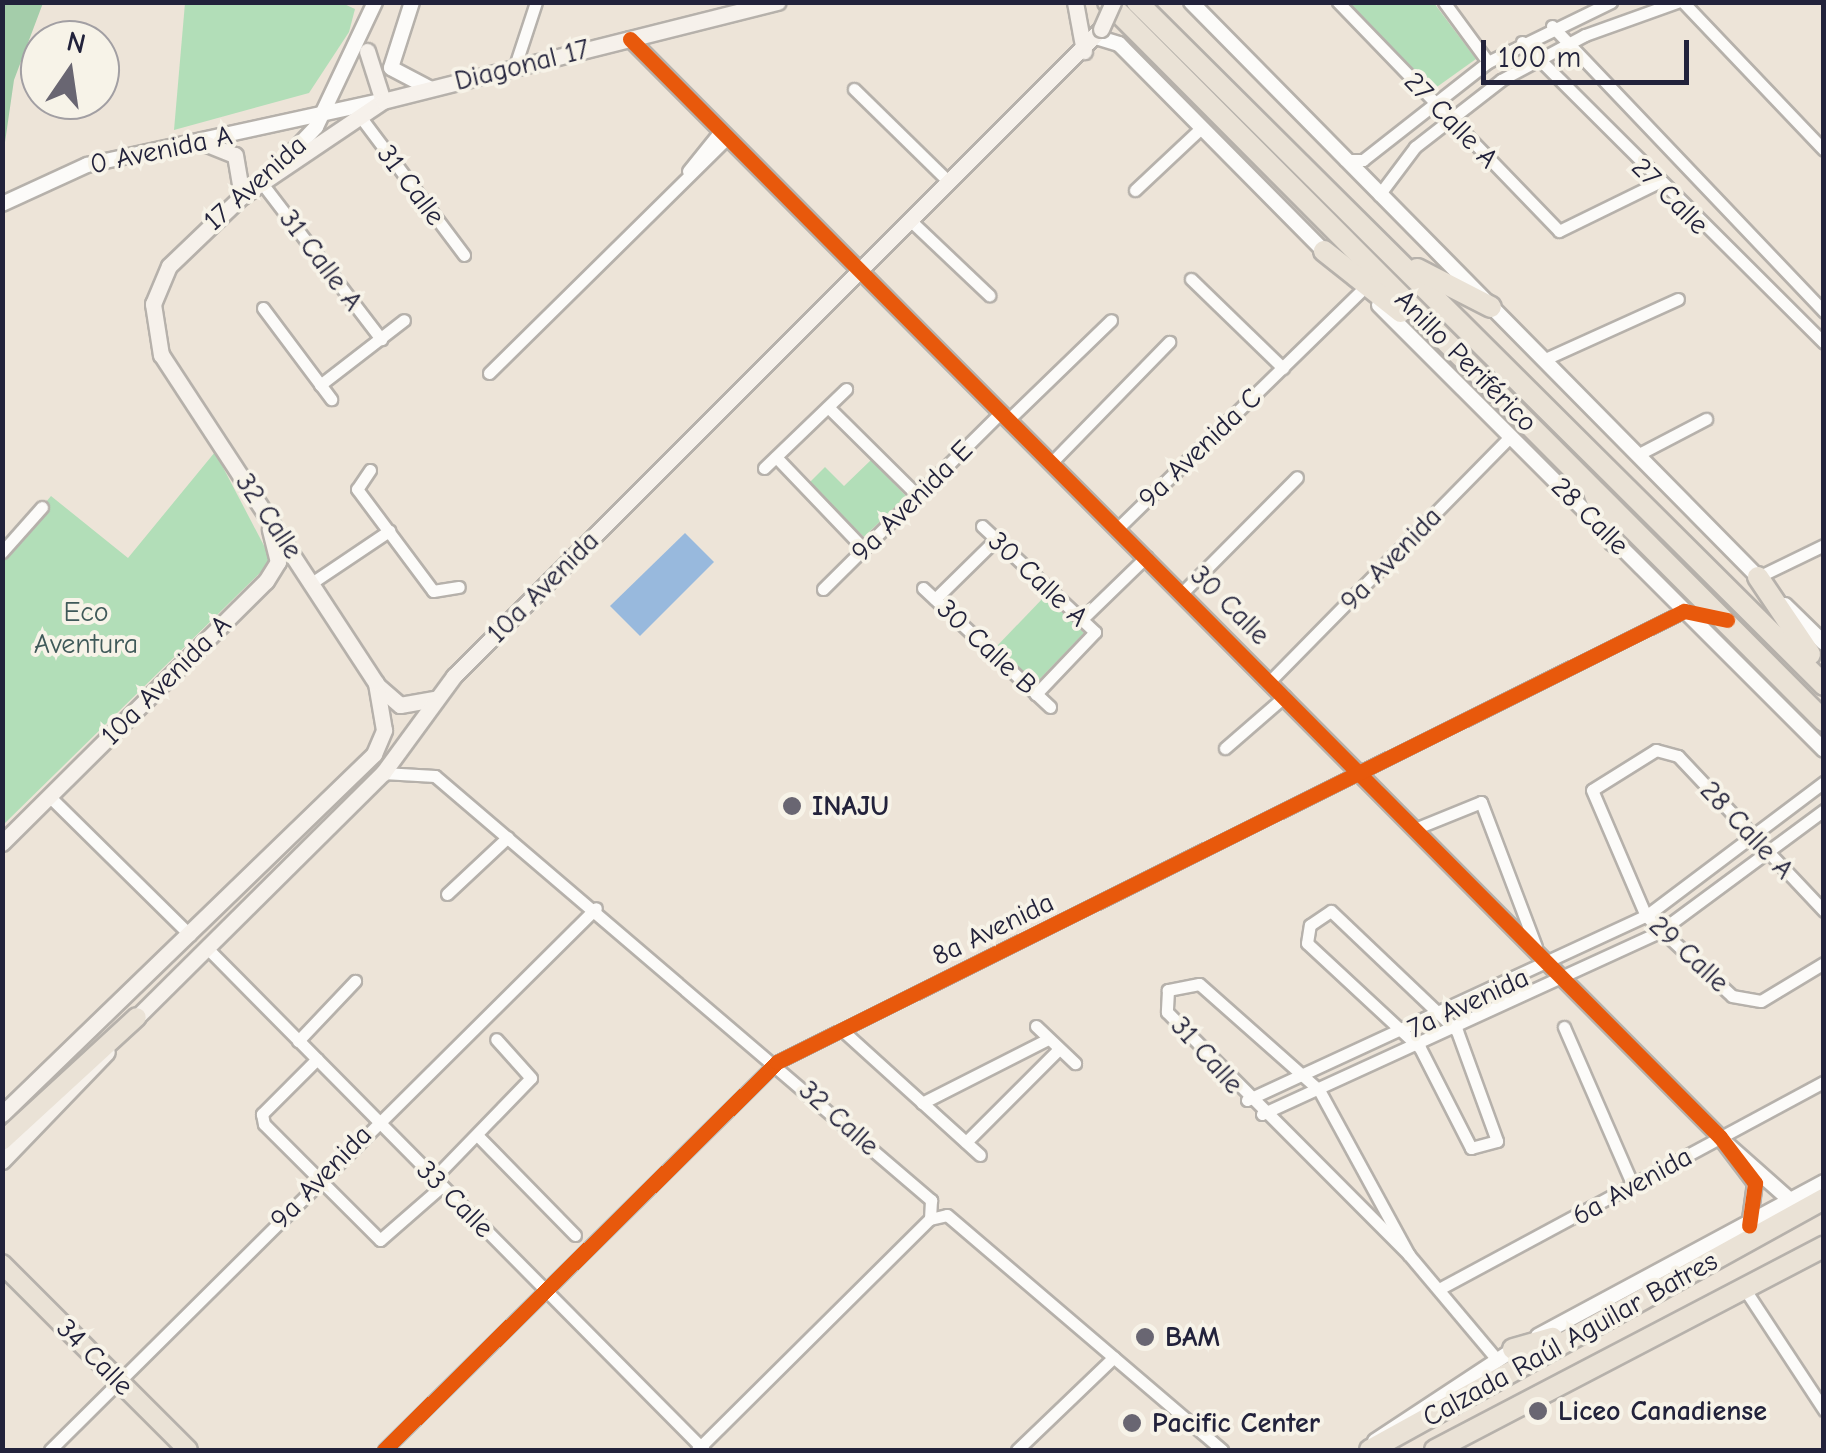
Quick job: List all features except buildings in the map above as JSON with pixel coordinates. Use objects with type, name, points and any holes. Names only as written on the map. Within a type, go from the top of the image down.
[{"type":"highway","name":"Anillo Periférico","points":[[1111,2],[1472,368],[1728,620],[1823,721]]},
{"type":"highway","name":"Anillo Periférico","points":[[1138,2],[1824,685]]},
{"type":"highway","points":[[1324,251],[1472,368]]},
{"type":"highway","points":[[1399,259],[1490,307]]},
{"type":"highway","points":[[1590,484],[1614,541]]},
{"type":"highway","points":[[1758,577],[1824,671]]},
{"type":"highway","name":"Calzada Raúl Aguilar Batres","points":[[1368,1450],[1824,1198]]},
{"type":"highway","name":"Calzada Raúl Aguilar Batres","points":[[1435,1450],[1824,1247]]},
{"type":"highway","points":[[1504,1353],[1588,1328]]},
{"type":"main road","name":"Diagonal 17","points":[[266,178],[383,101],[778,2]]},
{"type":"main road","points":[[1075,2],[1084,51]]},
{"type":"main road","points":[[1099,33],[1111,2]]},
{"type":"main road","name":"10a Avenida","points":[[2,1161],[137,1017],[383,773],[434,699],[1099,33]]},
{"type":"main road","points":[[367,51],[383,101]]},
{"type":"main road","points":[[202,142],[235,155],[242,196]]},
{"type":"main road","name":"17 Avenida","points":[[153,304],[178,254],[266,178]]},
{"type":"main road","name":"32 Calle","points":[[153,304],[162,355],[376,684],[384,730],[374,754],[236,890]]},
{"type":"main road","name":"10a Avenida A","points":[[2,843],[274,572],[278,552],[258,498]]},
{"type":"main road","points":[[376,684],[400,705],[434,699]]},
{"type":"main road","points":[[2,1114],[236,890]]},
{"type":"main road","points":[[207,948],[236,890]]},
{"type":"main road","points":[[2,1141],[137,1017]]},
{"type":"main road","name":"34 Calle","points":[[2,1264],[188,1450]]},
{"type":"street","points":[[364,28],[367,51],[382,54],[394,44],[412,2]]},
{"type":"street","points":[[515,66],[536,2]]},
{"type":"street","points":[[1192,2],[1824,644]]},
{"type":"street","points":[[1444,2],[1488,62]]},
{"type":"street","points":[[1564,2],[1574,17]]},
{"type":"street","points":[[1344,160],[1362,160],[1488,62],[1552,26],[1611,2]]},
{"type":"street","points":[[1379,195],[1388,174],[1452,118],[1536,60],[1563,45],[1680,2],[1824,150]]},
{"type":"street","name":"17 Avenida","points":[[266,178],[325,112],[371,4]]},
{"type":"street","name":"27 Calle A","points":[[1338,4],[1565,232],[1657,184]]},
{"type":"street","name":"27 Calle","points":[[1552,26],[1563,45],[1824,312]]},
{"type":"street","name":"28 Calle","points":[[1099,33],[1119,44],[1824,750]]},
{"type":"street","name":"30 Calle","points":[[630,39],[1536,947],[1720,1138],[1791,1201]]},
{"type":"street","name":"27 Calle","points":[[1522,42],[1657,184],[1824,343]]},
{"type":"street","points":[[394,44],[398,78],[429,88]]},
{"type":"street","points":[[854,89],[950,182]]},
{"type":"street","name":"Diagonal 17","points":[[325,112],[383,101]]},
{"type":"street","name":"0 Avenida A","points":[[2,204],[87,165],[325,112]]},
{"type":"street","name":"31 Calle","points":[[359,115],[464,255]]},
{"type":"street","points":[[1135,190],[1201,128]]},
{"type":"street","points":[[489,373],[725,134]]},
{"type":"street","name":"31 Calle A","points":[[266,178],[381,339]]},
{"type":"street","points":[[911,221],[989,295]]},
{"type":"street","points":[[1191,278],[1283,368]]},
{"type":"street","name":"9a Avenida C","points":[[1118,528],[1362,289]]},
{"type":"street","points":[[1543,360],[1678,299]]},
{"type":"street","points":[[262,308],[331,399]]},
{"type":"street","points":[[320,386],[404,320]]},
{"type":"street","name":"9a Avenida E","points":[[823,589],[917,495],[1111,320]]},
{"type":"street","points":[[1052,462],[1169,342]]},
{"type":"street","points":[[764,468],[846,389]]},
{"type":"street","points":[[828,407],[917,495]]},
{"type":"street","points":[[1638,455],[1706,419]]},
{"type":"street","name":"9a Avenida","points":[[1270,681],[1511,436]]},
{"type":"street","points":[[776,456],[864,549]]},
{"type":"street","points":[[370,470],[357,489],[437,595],[459,587]]},
{"type":"street","points":[[1182,593],[1297,476]]},
{"type":"street","points":[[2,552],[42,507]]},
{"type":"street","name":"30 Calle A","points":[[982,526],[1094,632],[1036,694]]},
{"type":"street","points":[[313,582],[389,531]]},
{"type":"street","points":[[935,599],[996,539]]},
{"type":"street","points":[[1758,577],[1824,545]]},
{"type":"street","points":[[1082,620],[1146,556]]},
{"type":"street","name":"30 Calle B","points":[[923,588],[1050,707]]},
{"type":"street","points":[[1684,611],[1728,620]]},
{"type":"street","name":"8a Avenida","points":[[384,1450],[777,1062],[1363,775],[1684,611]]},
{"type":"street","points":[[1225,748],[1285,696]]},
{"type":"street","name":"29 Calle","points":[[1668,752],[1592,790],[1646,916],[1659,932],[1746,1002],[1824,963]]},
{"type":"street","name":"28 Calle A","points":[[1668,752],[1824,911]]},
{"type":"street","name":"32 Calle","points":[[383,773],[426,772],[508,836],[777,1062],[931,1200],[930,1219]]},
{"type":"street","name":"7a Avenida","points":[[1247,1100],[1552,964],[1646,916],[1756,841],[1824,782]]},
{"type":"street","points":[[49,796],[190,936]]},
{"type":"street","name":"30 Calle","points":[[1417,828],[1481,802],[1536,947]]},
{"type":"street","name":"7a Avenida","points":[[1262,1114],[1457,1032],[1659,932],[1771,856],[1824,810]]},
{"type":"street","points":[[447,894],[508,836]]},
{"type":"street","name":"9a Avenida","points":[[50,1450],[377,1120],[596,908]]},
{"type":"street","points":[[1321,914],[1345,916],[1457,1032],[1498,1129],[1497,1141],[1478,1150],[1420,1048],[1397,1035],[1308,943],[1321,914]]},
{"type":"street","name":"33 Calle","points":[[207,948],[701,1449]]},
{"type":"street","points":[[298,1040],[355,981]]},
{"type":"street","name":"31 Calle","points":[[1409,1255],[1320,1090],[1299,1076],[1199,984],[1178,982],[1165,994],[1168,1012],[1247,1100],[1409,1255],[1504,1353]]},
{"type":"street","points":[[1036,1026],[1075,1063]]},
{"type":"street","points":[[1564,1027],[1632,1186]]},
{"type":"street","points":[[842,1030],[980,1155]]},
{"type":"street","points":[[922,1103],[1048,1038]]},
{"type":"street","points":[[317,1060],[261,1120],[386,1240],[531,1078],[496,1039]]},
{"type":"street","points":[[966,1142],[1059,1048]]},
{"type":"street","name":"6a Avenida","points":[[1439,1289],[1824,1082]]},
{"type":"street","points":[[477,1135],[575,1235]]},
{"type":"street","name":"30 Calle","points":[[1720,1138],[1755,1183],[1749,1226]]},
{"type":"street","points":[[1368,1450],[1504,1353],[1749,1226],[1824,1182]]},
{"type":"street","points":[[701,1449],[930,1219],[952,1217],[1222,1450]]},
{"type":"street","points":[[1744,1287],[1824,1410]]},
{"type":"street","points":[[1017,1450],[1114,1358]]},
{"type":"green space","points":[[3,2],[43,3],[37,20],[20,20],[20,64],[14,80],[3,156]]},
{"type":"green space","points":[[185,3],[342,3],[355,9],[349,32],[309,93],[174,130]]},
{"type":"green space","points":[[1347,3],[1434,3],[1476,59],[1434,89]]},
{"type":"green space","name":"Eco Aventura","points":[[215,452],[272,561],[3,825],[3,553],[51,496],[128,558]]},
{"type":"green space","points":[[871,460],[906,496],[864,537],[809,483],[825,467],[844,486]]},
{"type":"green space","points":[[1045,596],[1084,633],[1035,684],[996,647]]},
{"type":"water","points":[[685,533],[714,562],[640,636],[610,606]]},
{"type":"cycle path","points":[[630,39],[1720,1137],[1755,1183],[1749,1226]]},
{"type":"cycle path","points":[[384,1450],[777,1062],[1684,611],[1727,620]]},
{"type":"place","name":"INAJU","points":[[792,806]]},
{"type":"place","name":"BAM","points":[[1145,1337]]},
{"type":"place","name":"Liceo Canadiense","points":[[1538,1411]]},
{"type":"place","name":"Pacific Center","points":[[1132,1423]]}]
